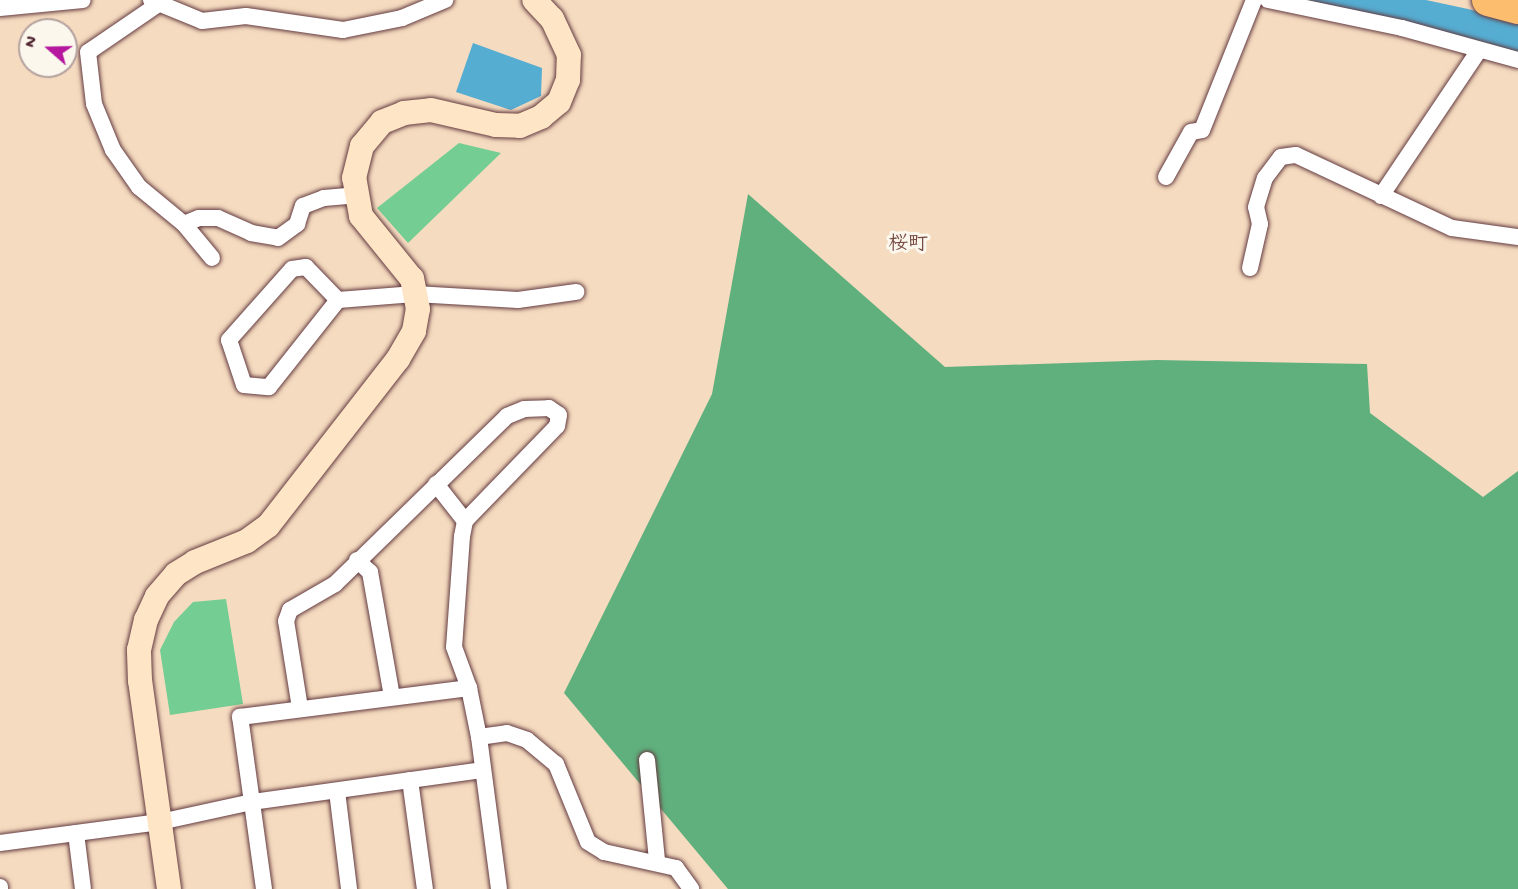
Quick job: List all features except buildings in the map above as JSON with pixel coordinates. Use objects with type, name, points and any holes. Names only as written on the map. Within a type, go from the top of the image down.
[{"type":"highway","points":[[1488,0],[1518,9]]},
{"type":"street","points":[[0,8],[83,0]]},
{"type":"street","points":[[212,258],[184,224],[139,187],[113,150],[93,94],[88,52],[154,3],[202,21],[247,8],[343,30],[402,18],[445,0]]},
{"type":"street","points":[[169,889],[139,650],[146,620],[157,596],[176,574],[195,562],[247,541],[268,526],[398,359],[414,331],[418,309],[412,279],[399,260],[361,216],[354,178],[362,146],[382,122],[404,113],[431,110],[496,125],[520,126],[541,117],[559,102],[568,80],[569,55],[552,19],[534,0]]},
{"type":"street","points":[[1166,177],[1191,132],[1202,130],[1254,0]]},
{"type":"street","points":[[1268,0],[1321,5],[1518,60]]},
{"type":"street","points":[[1381,196],[1479,50]]},
{"type":"street","points":[[1250,268],[1260,224],[1256,207],[1264,178],[1281,157],[1296,155],[1452,228],[1518,237]]},
{"type":"street","points":[[184,224],[199,218],[218,218],[251,233],[278,238],[297,224],[303,206],[324,198],[356,195]]},
{"type":"street","points":[[338,300],[306,267],[292,270],[229,340],[244,385],[269,387],[338,300],[415,294],[518,300],[576,292]]},
{"type":"street","points":[[300,708],[286,621],[290,610],[335,584],[507,416],[524,409],[541,408],[549,408],[559,415],[557,426],[465,522],[454,647],[470,688],[479,737],[499,889]]},
{"type":"street","points":[[436,484],[465,522]]},
{"type":"street","points":[[357,561],[370,572],[392,697]]},
{"type":"street","points":[[264,889],[240,717],[470,688]]},
{"type":"street","points":[[479,737],[507,733],[527,740],[556,764],[588,842],[603,852],[657,861],[676,868],[691,889]]},
{"type":"street","points":[[647,760],[657,861]]},
{"type":"street","points":[[0,843],[160,822],[252,802],[483,770]]},
{"type":"street","points":[[410,780],[425,889]]},
{"type":"street","points":[[337,790],[349,889]]},
{"type":"street","points":[[76,833],[83,889]]},
{"type":"green space","points":[[459,143],[501,153],[408,243],[377,208]]},
{"type":"green space","points":[[748,194],[945,367],[1157,360],[1367,364],[1370,413],[1483,497],[1518,471],[1518,889],[728,889],[564,693],[712,394]]},
{"type":"green space","points":[[226,599],[243,704],[170,715],[160,650],[174,622],[193,602]]},
{"type":"water","points":[[1302,0],[1426,0],[1468,9],[1518,22],[1518,54]]},
{"type":"water","points":[[473,43],[542,68],[541,96],[511,110],[456,92]]},
{"type":"district","name":"桜町","points":[[908,245]]}]
